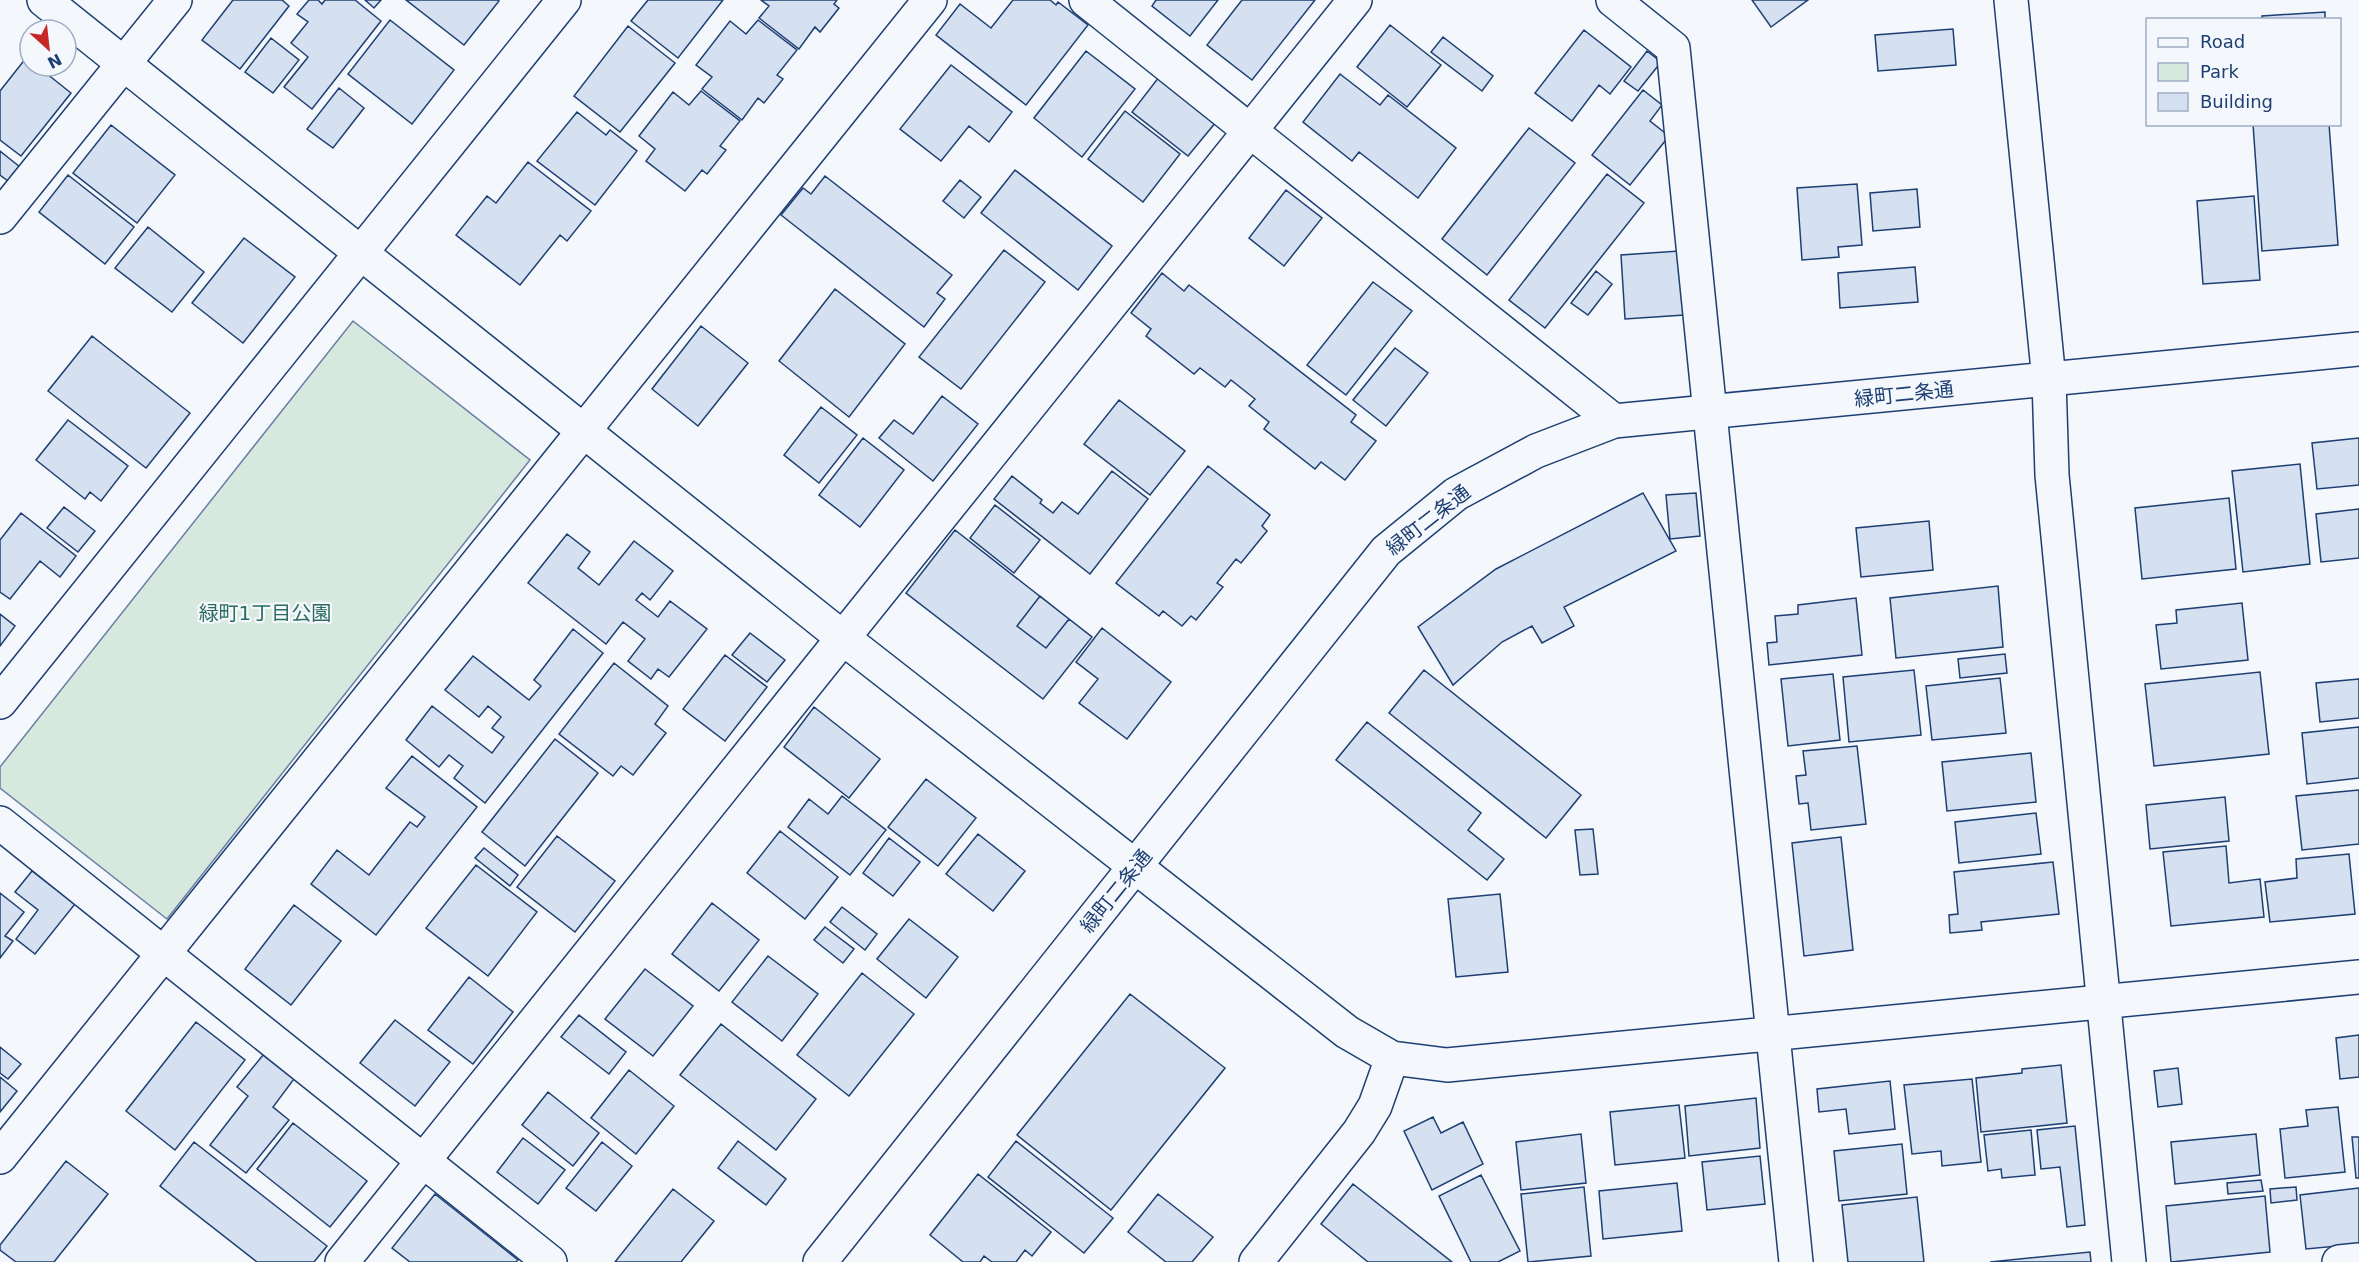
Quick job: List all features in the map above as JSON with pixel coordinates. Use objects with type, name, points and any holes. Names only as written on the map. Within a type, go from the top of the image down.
[{"type":"street","points":[[44,0],[843,638],[1347,1032],[1392,1059],[1447,1065],[2359,977]]},
{"type":"street","points":[[0,217],[175,0]]},
{"type":"street","points":[[0,702],[564,0]]},
{"type":"street","points":[[0,1157],[930,0]]},
{"type":"street","points":[[1086,0],[1614,421]]},
{"type":"street","points":[[342,1262],[1355,0]]},
{"type":"street","points":[[1613,0],[1673,48],[1796,1262]]},
{"type":"street","points":[[2011,0],[2049,380],[2052,475],[2129,1262]]},
{"type":"street","name":"緑町二条通","points":[[820,1262],[1386,551],[1456,494],[1536,451],[1614,421],[2359,349]]},
{"type":"street","points":[[0,823],[550,1262]]},
{"type":"street","points":[[1256,1262],[1359,1132],[1375,1106],[1392,1059]]},
{"type":"street","points":[[2339,1262],[2359,1260]]},
{"type":"green space","name":"緑町1丁目公園","points":[[353,321],[530,460],[167,919],[0,788],[0,767]]},
{"type":"building","points":[[233,0],[282,0],[289,6],[240,69],[202,40]]},
{"type":"building","points":[[309,0],[318,0],[322,4],[325,0],[355,0],[381,21],[312,109],[284,87],[308,57],[291,43],[308,22],[297,14]]},
{"type":"building","points":[[365,0],[381,0],[374,8]]},
{"type":"building","points":[[406,0],[497,0],[499,1],[464,45]]},
{"type":"building","points":[[648,0],[723,0],[678,58],[631,21]]},
{"type":"building","points":[[761,0],[837,0],[834,4],[839,8],[820,32],[815,27],[799,49],[759,18],[769,6]]},
{"type":"building","points":[[1013,0],[1050,0],[1056,5],[1058,2],[1088,25],[1026,105],[936,35],[960,4],[991,28]]},
{"type":"building","points":[[1156,0],[1218,0],[1190,36],[1152,6]]},
{"type":"building","points":[[1242,0],[1315,0],[1252,80],[1207,45]]},
{"type":"building","points":[[1752,0],[1808,0],[1771,27]]},
{"type":"building","points":[[2325,12],[2325,18],[2262,18],[2262,16]]},
{"type":"building","points":[[390,20],[454,70],[412,124],[348,74]]},
{"type":"building","points":[[758,20],[797,50],[777,75],[783,79],[764,103],[758,98],[742,120],[702,89],[712,77],[696,65],[730,21],[746,34]]},
{"type":"building","points":[[1390,25],[1441,65],[1407,107],[1357,67]]},
{"type":"building","points":[[628,26],[675,63],[620,132],[574,96]]},
{"type":"building","points":[[1953,29],[1956,65],[1878,71],[1875,35]]},
{"type":"building","points":[[1584,30],[1631,67],[1610,94],[1599,85],[1572,121],[1535,93]]},
{"type":"building","points":[[1443,37],[1493,76],[1482,91],[1431,52]]},
{"type":"building","points":[[271,38],[299,60],[273,93],[245,72]]},
{"type":"building","points":[[1086,51],[1135,89],[1082,157],[1034,118]]},
{"type":"building","points":[[1647,51],[1661,62],[1638,91],[1624,81]]},
{"type":"building","points":[[951,65],[1012,112],[989,142],[969,126],[941,161],[900,129]]},
{"type":"building","points":[[18,68],[18,78],[52,78],[71,93],[21,156],[0,140],[0,91]]},
{"type":"building","points":[[1340,74],[1380,105],[1388,95],[1456,148],[1418,198],[1359,152],[1352,161],[1303,122]]},
{"type":"building","points":[[1159,77],[1216,122],[1188,156],[1132,112]]},
{"type":"building","points":[[339,88],[364,108],[333,148],[307,129]]},
{"type":"building","points":[[1643,90],[1662,105],[1650,121],[1669,136],[1630,185],[1592,155]]},
{"type":"building","points":[[701,91],[740,121],[720,146],[726,150],[707,174],[702,170],[685,191],[646,161],[655,149],[639,136],[673,92],[689,105]]},
{"type":"building","points":[[1125,111],[1180,154],[1143,202],[1088,159]]},
{"type":"building","points":[[577,112],[606,135],[610,130],[637,151],[595,205],[537,161]]},
{"type":"building","points":[[111,125],[175,175],[137,223],[73,173]]},
{"type":"building","points":[[2253,126],[2329,126],[2338,245],[2262,251]]},
{"type":"building","points":[[1529,128],[1575,163],[1487,275],[1442,239]]},
{"type":"building","points":[[0,151],[20,167],[8,181],[0,175]]},
{"type":"building","points":[[528,162],[591,211],[567,241],[560,235],[520,285],[456,235],[487,196],[496,203]]},
{"type":"building","points":[[1015,170],[1112,246],[1078,290],[981,213]]},
{"type":"building","points":[[1607,174],[1644,203],[1545,328],[1509,300]]},
{"type":"building","points":[[68,175],[134,227],[105,264],[39,212]]},
{"type":"building","points":[[825,176],[952,275],[937,293],[945,299],[924,327],[781,215],[803,188],[811,194]]},
{"type":"building","points":[[960,180],[981,197],[964,218],[943,201]]},
{"type":"building","points":[[1857,184],[1862,245],[1838,247],[1839,257],[1802,260],[1797,188]]},
{"type":"building","points":[[1917,189],[1920,227],[1873,231],[1870,193]]},
{"type":"building","points":[[1286,190],[1322,218],[1284,266],[1249,238]]},
{"type":"building","points":[[2254,196],[2260,280],[2203,284],[2197,201]]},
{"type":"building","points":[[148,227],[204,272],[172,312],[115,268]]},
{"type":"building","points":[[244,238],[295,277],[243,343],[192,303]]},
{"type":"building","points":[[1004,250],[1045,282],[961,389],[919,357]]},
{"type":"building","points":[[1679,251],[1684,315],[1625,319],[1621,255]]},
{"type":"building","points":[[1915,267],[1918,302],[1840,308],[1838,273]]},
{"type":"building","points":[[1596,271],[1612,284],[1588,315],[1571,303]]},
{"type":"building","points":[[1162,273],[1184,291],[1189,285],[1356,415],[1351,422],[1376,441],[1345,480],[1321,462],[1315,469],[1264,429],[1269,422],[1249,406],[1255,399],[1231,380],[1225,387],[1200,368],[1194,374],[1146,336],[1151,329],[1131,313]]},
{"type":"building","points":[[1373,282],[1412,311],[1346,395],[1307,365]]},
{"type":"building","points":[[835,289],[905,344],[849,417],[779,361]]},
{"type":"building","points":[[701,326],[748,363],[698,426],[652,389]]},
{"type":"building","points":[[92,336],[190,413],[146,468],[48,391]]},
{"type":"building","points":[[1395,348],[1428,373],[1386,426],[1353,400]]},
{"type":"building","points":[[942,396],[978,424],[933,481],[879,438],[894,420],[913,434]]},
{"type":"building","points":[[1119,400],[1185,451],[1150,495],[1084,444]]},
{"type":"building","points":[[821,407],[857,435],[819,483],[784,455]]},
{"type":"building","points":[[68,420],[128,466],[101,501],[90,492],[85,499],[36,460]]},
{"type":"building","points":[[863,438],[904,470],[860,527],[819,495]]},
{"type":"building","points":[[2359,438],[2359,485],[2317,489],[2312,443]]},
{"type":"building","points":[[2300,464],[2310,564],[2243,572],[2232,471]]},
{"type":"building","points":[[1208,466],[1270,515],[1262,526],[1267,531],[1241,563],[1236,559],[1217,583],[1223,587],[1196,620],[1191,616],[1182,626],[1163,611],[1159,616],[1116,583]]},
{"type":"building","points":[[1112,471],[1148,499],[1090,574],[994,499],[1012,476],[1042,500],[1040,503],[1053,513],[1062,502],[1078,514]]},
{"type":"building","points":[[1643,493],[1676,551],[1564,607],[1574,626],[1542,643],[1532,626],[1502,642],[1453,685],[1418,627],[1496,569]]},
{"type":"building","points":[[1696,493],[1700,536],[1670,539],[1666,495]]},
{"type":"building","points":[[2229,498],[2236,569],[2142,579],[2135,508]]},
{"type":"building","points":[[995,505],[1040,540],[1014,573],[970,538]]},
{"type":"building","points":[[64,507],[95,531],[78,552],[47,528]]},
{"type":"building","points":[[2359,509],[2359,558],[2321,562],[2316,514]]},
{"type":"building","points":[[21,513],[76,556],[60,577],[40,561],[10,599],[0,592],[0,540]]},
{"type":"building","points":[[1929,521],[1933,570],[1861,577],[1856,528]]},
{"type":"building","points":[[955,530],[1092,637],[1043,699],[906,593]]},
{"type":"building","points":[[567,534],[590,552],[578,568],[599,585],[634,541],[673,571],[650,600],[642,593],[636,600],[658,617],[670,601],[707,629],[669,677],[658,669],[651,679],[628,661],[645,639],[623,622],[606,644],[528,583]]},
{"type":"building","points":[[1998,586],[2003,647],[1896,658],[1890,598]]},
{"type":"building","points":[[1040,596],[1069,619],[1046,648],[1017,626]]},
{"type":"building","points":[[1856,598],[1862,655],[1769,665],[1767,643],[1777,642],[1775,616],[1798,614],[1798,605]]},
{"type":"building","points":[[2242,603],[2248,660],[2161,669],[2156,625],[2177,623],[2176,610]]},
{"type":"building","points":[[0,614],[15,626],[0,646]]},
{"type":"building","points":[[1102,628],[1171,682],[1127,739],[1079,703],[1098,679],[1076,662]]},
{"type":"building","points":[[573,629],[603,653],[485,803],[454,778],[463,766],[449,755],[439,767],[406,740],[432,706],[492,753],[504,737],[492,728],[501,717],[488,706],[479,717],[445,690],[473,656],[529,700],[541,686],[534,680]]},
{"type":"building","points":[[750,633],[785,660],[767,682],[732,655]]},
{"type":"building","points":[[2005,654],[2007,673],[1960,678],[1958,659]]},
{"type":"building","points":[[725,655],[767,687],[725,741],[683,709]]},
{"type":"building","points":[[614,663],[668,706],[655,724],[666,733],[633,775],[621,766],[613,776],[559,734]]},
{"type":"building","points":[[1424,670],[1581,795],[1546,838],[1389,713]]},
{"type":"building","points":[[1914,670],[1921,735],[1849,742],[1843,677]]},
{"type":"building","points":[[2260,672],[2269,754],[2154,766],[2145,684]]},
{"type":"building","points":[[1833,674],[1840,740],[1788,746],[1781,679]]},
{"type":"building","points":[[2000,678],[2006,733],[1932,740],[1926,686]]},
{"type":"building","points":[[2359,679],[2359,718],[2320,722],[2316,683]]},
{"type":"building","points":[[814,707],[880,759],[849,798],[784,747]]},
{"type":"building","points":[[1367,722],[1481,813],[1468,830],[1504,859],[1487,880],[1336,760]]},
{"type":"building","points":[[2359,727],[2359,778],[2307,784],[2302,733]]},
{"type":"building","points":[[555,739],[598,773],[525,866],[482,832]]},
{"type":"building","points":[[1857,746],[1866,824],[1811,830],[1808,803],[1799,804],[1796,776],[1806,775],[1803,751]]},
{"type":"building","points":[[2031,753],[2036,802],[1947,811],[1942,762]]},
{"type":"building","points":[[412,756],[477,807],[376,935],[311,884],[337,850],[369,875],[410,822],[417,827],[425,817],[386,788]]},
{"type":"building","points":[[926,779],[976,818],[938,866],[888,827]]},
{"type":"building","points":[[2359,790],[2359,844],[2302,850],[2296,796]]},
{"type":"building","points":[[842,796],[886,830],[850,875],[788,827],[809,799],[828,814]]},
{"type":"building","points":[[2225,797],[2229,841],[2150,849],[2146,805]]},
{"type":"building","points":[[2036,813],[2041,854],[1959,863],[1955,822]]},
{"type":"building","points":[[1593,829],[1598,874],[1580,875],[1575,830]]},
{"type":"building","points":[[780,831],[838,877],[805,919],[747,873]]},
{"type":"building","points":[[978,834],[1025,871],[993,911],[946,874]]},
{"type":"building","points":[[557,836],[615,881],[575,932],[517,887]]},
{"type":"building","points":[[1841,837],[1853,950],[1804,956],[1792,843]]},
{"type":"building","points":[[889,838],[920,862],[893,896],[863,873]]},
{"type":"building","points":[[2226,846],[2229,883],[2260,879],[2264,917],[2171,926],[2163,852]]},
{"type":"building","points":[[484,848],[518,875],[510,886],[475,858]]},
{"type":"building","points":[[2349,854],[2355,914],[2270,922],[2265,882],[2297,878],[2296,859]]},
{"type":"building","points":[[2053,862],[2059,914],[1981,922],[1982,930],[1950,933],[1949,915],[1958,914],[1954,872]]},
{"type":"building","points":[[476,865],[537,912],[488,976],[426,928]]},
{"type":"building","points":[[32,871],[75,904],[35,954],[16,939],[38,910],[15,892]]},
{"type":"building","points":[[0,893],[24,912],[5,936],[13,941],[0,958]]},
{"type":"building","points":[[1500,894],[1508,972],[1456,977],[1448,899]]},
{"type":"building","points":[[712,903],[759,940],[719,991],[672,954]]},
{"type":"building","points":[[294,905],[341,941],[291,1005],[245,969]]},
{"type":"building","points":[[842,907],[877,934],[865,950],[830,922]]},
{"type":"building","points":[[909,919],[958,957],[926,998],[877,959]]},
{"type":"building","points":[[825,927],[854,949],[843,963],[814,940]]},
{"type":"building","points":[[768,956],[818,994],[782,1041],[732,1002]]},
{"type":"building","points":[[645,969],[693,1006],[653,1056],[605,1019]]},
{"type":"building","points":[[862,973],[914,1014],[849,1096],[797,1055]]},
{"type":"building","points":[[469,977],[513,1012],[473,1064],[428,1030]]},
{"type":"building","points":[[1130,994],[1225,1068],[1111,1210],[1017,1135]]},
{"type":"building","points":[[579,1015],[626,1052],[609,1074],[561,1037]]},
{"type":"building","points":[[395,1020],[450,1062],[415,1106],[360,1063]]},
{"type":"building","points":[[196,1022],[245,1060],[175,1150],[126,1111]]},
{"type":"building","points":[[721,1024],[816,1099],[776,1150],[680,1075]]},
{"type":"building","points":[[2359,1035],[2359,1077],[2340,1079],[2336,1038]]},
{"type":"building","points":[[0,1047],[21,1064],[8,1079],[0,1073]]},
{"type":"building","points":[[263,1055],[294,1079],[273,1107],[289,1120],[246,1173],[210,1145],[248,1096],[237,1087]]},
{"type":"building","points":[[2061,1065],[2067,1123],[1981,1132],[1976,1078],[2022,1073],[2022,1069]]},
{"type":"building","points":[[2178,1068],[2182,1104],[2158,1107],[2154,1071]]},
{"type":"building","points":[[629,1070],[674,1106],[636,1154],[591,1118]]},
{"type":"building","points":[[0,1077],[17,1091],[0,1112]]},
{"type":"building","points":[[1972,1079],[1981,1162],[1942,1166],[1941,1151],[1912,1154],[1904,1085]]},
{"type":"building","points":[[1890,1081],[1895,1129],[1849,1134],[1846,1109],[1819,1112],[1817,1089]]},
{"type":"building","points":[[548,1092],[599,1133],[573,1166],[522,1125]]},
{"type":"building","points":[[1756,1098],[1760,1148],[1689,1156],[1685,1106]]},
{"type":"building","points":[[1679,1105],[1685,1158],[1615,1165],[1610,1112]]},
{"type":"building","points":[[2338,1107],[2345,1172],[2285,1178],[2280,1129],[2308,1126],[2306,1110]]},
{"type":"building","points":[[1433,1117],[1441,1133],[1463,1122],[1483,1164],[1432,1190],[1404,1131]]},
{"type":"building","points":[[293,1123],[367,1181],[330,1227],[257,1169]]},
{"type":"building","points":[[2075,1126],[2085,1225],[2067,1227],[2060,1167],[2041,1169],[2037,1130]]},
{"type":"building","points":[[2031,1130],[2035,1175],[2002,1178],[2001,1169],[1988,1171],[1984,1135]]},
{"type":"building","points":[[1581,1134],[1586,1183],[1521,1190],[1516,1142]]},
{"type":"building","points":[[2256,1134],[2260,1175],[2175,1184],[2171,1142]]},
{"type":"building","points":[[2352,1137],[2359,1137],[2359,1178],[2356,1178]]},
{"type":"building","points":[[523,1138],[565,1170],[538,1204],[497,1172]]},
{"type":"building","points":[[738,1141],[786,1179],[766,1205],[718,1168]]},
{"type":"building","points":[[1016,1141],[1113,1218],[1084,1253],[988,1177]]},
{"type":"building","points":[[194,1142],[327,1246],[314,1262],[257,1262],[160,1186]]},
{"type":"building","points":[[602,1142],[632,1166],[596,1211],[566,1188]]},
{"type":"building","points":[[1902,1144],[1907,1194],[1839,1201],[1834,1151]]},
{"type":"building","points":[[1760,1156],[1765,1204],[1707,1210],[1702,1162]]},
{"type":"building","points":[[66,1161],[108,1194],[54,1262],[16,1262],[0,1250],[0,1245]]},
{"type":"building","points":[[978,1174],[1051,1232],[1032,1256],[1025,1250],[1016,1262],[992,1262],[984,1256],[980,1262],[963,1262],[930,1235]]},
{"type":"building","points":[[1481,1175],[1520,1251],[1498,1262],[1471,1262],[1439,1196]]},
{"type":"building","points":[[2261,1180],[2263,1191],[2228,1194],[2227,1183]]},
{"type":"building","points":[[1677,1183],[1682,1231],[1603,1239],[1599,1191]]},
{"type":"building","points":[[1353,1184],[1452,1262],[1368,1262],[1321,1224]]},
{"type":"building","points":[[1584,1187],[1591,1256],[1528,1262],[1521,1194]]},
{"type":"building","points":[[2296,1187],[2297,1200],[2271,1203],[2270,1189]]},
{"type":"building","points":[[2359,1188],[2359,1244],[2306,1249],[2300,1195]]},
{"type":"building","points":[[673,1189],[714,1221],[681,1262],[615,1262]]},
{"type":"building","points":[[435,1194],[518,1260],[516,1262],[410,1262],[392,1248]]},
{"type":"building","points":[[1158,1194],[1213,1237],[1192,1262],[1166,1262],[1128,1232]]},
{"type":"building","points":[[2265,1196],[2270,1252],[2171,1262],[2166,1206]]},
{"type":"building","points":[[1917,1197],[1924,1262],[1848,1262],[1842,1205]]},
{"type":"building","points":[[2090,1252],[2091,1262],[1990,1262]]}]
